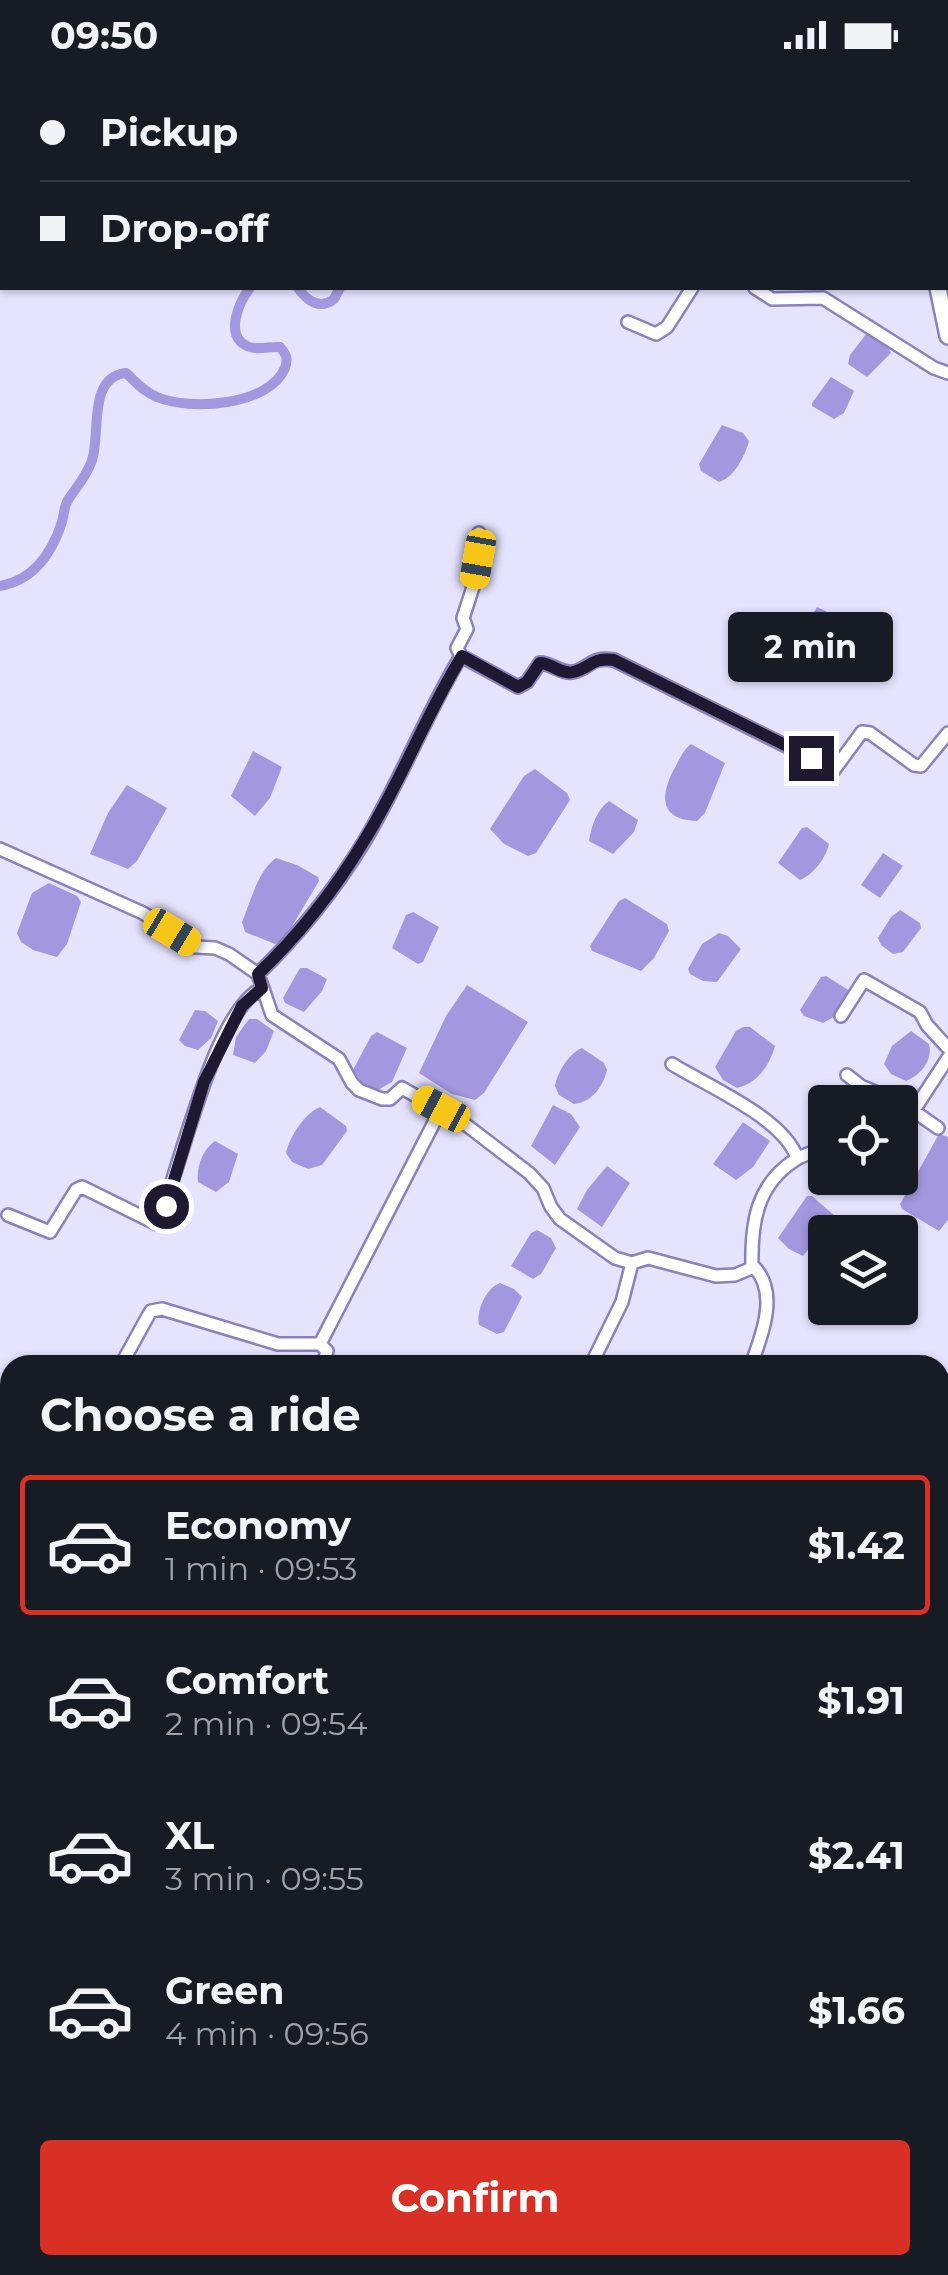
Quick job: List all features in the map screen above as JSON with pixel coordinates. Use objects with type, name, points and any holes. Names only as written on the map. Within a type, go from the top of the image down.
[{"type":"main road","points":[[938,290],[948,336]]},
{"type":"street","points":[[628,322],[656,334],[664,331],[691,290]]},
{"type":"street","points":[[758,290],[772,299],[823,298],[948,373]]},
{"type":"street","points":[[479,533],[474,584],[463,618],[467,629],[457,648],[462,656],[518,687],[527,682],[540,663],[573,672],[594,660],[614,660],[834,770],[862,732],[870,733],[921,766],[948,733]]},
{"type":"street","points":[[258,974],[310,920],[365,840],[462,656]]},
{"type":"street","points":[[0,849],[143,913],[196,947],[229,954],[258,974],[272,1015],[339,1059],[359,1090],[390,1099],[402,1088],[441,1109],[530,1173],[560,1219],[615,1258],[632,1262],[648,1258],[716,1276],[735,1275],[752,1267]]},
{"type":"street","points":[[841,1016],[864,980],[920,1012],[927,1026],[948,1048]]},
{"type":"street","points":[[8,1215],[50,1232],[76,1190],[82,1187],[157,1224],[172,1190],[174,1172],[204,1082],[242,1006],[262,988]]},
{"type":"street","points":[[918,1104],[948,1058]]},
{"type":"street","points":[[672,1064],[769,1124],[794,1147],[797,1158]]},
{"type":"street","points":[[846,1075],[857,1085]]},
{"type":"street","points":[[320,1344],[441,1109]]},
{"type":"street","points":[[918,1113],[938,1128]]},
{"type":"street","points":[[752,1267],[756,1206],[778,1173],[808,1153]]},
{"type":"street","points":[[596,1355],[622,1302],[632,1262]]},
{"type":"street","points":[[752,1267],[760,1272],[768,1290],[756,1355]]},
{"type":"street","points":[[127,1355],[151,1311],[162,1309],[278,1344],[320,1344],[326,1355]]},
{"type":"shaded area","points":[[867,333],[887,345],[891,353],[867,377],[848,364]]},
{"type":"shaded area","points":[[831,377],[854,391],[844,413],[834,419],[812,406]]},
{"type":"shaded area","points":[[722,425],[743,433],[749,441],[734,471],[719,482],[701,471],[699,464]]},
{"type":"shaded area","points":[[817,607],[836,616],[837,621],[815,656],[797,646],[796,641]]},
{"type":"shaded area","points":[[691,744],[725,763],[705,813],[697,821],[670,812],[665,798],[673,771]]},
{"type":"shaded area","points":[[253,751],[282,767],[270,798],[255,816],[231,796]]},
{"type":"shaded area","points":[[535,769],[567,793],[570,800],[536,853],[528,856],[504,844],[490,829],[524,776]]},
{"type":"shaded area","points":[[127,785],[167,808],[137,861],[128,869],[90,854],[108,813]]},
{"type":"shaded area","points":[[609,801],[638,820],[634,832],[613,854],[589,841],[595,819]]},
{"type":"shaded area","points":[[807,827],[829,844],[818,865],[800,880],[778,863],[802,828]]},
{"type":"shaded area","points":[[883,853],[903,866],[880,898],[861,885]]},
{"type":"shaded area","points":[[276,858],[297,865],[319,881],[285,938],[275,944],[245,932],[242,922],[259,879]]},
{"type":"shaded area","points":[[49,883],[77,896],[81,902],[67,944],[57,957],[33,950],[21,942],[17,933],[32,893]]},
{"type":"shaded area","points":[[625,898],[667,924],[669,931],[654,958],[641,971],[592,951],[590,946],[619,901]]},
{"type":"shaded area","points":[[900,910],[920,923],[921,928],[903,952],[893,954],[878,938]]},
{"type":"shaded area","points":[[413,912],[439,927],[423,962],[418,964],[392,948],[406,915]]},
{"type":"shaded area","points":[[719,933],[741,949],[717,982],[703,981],[688,969],[702,944]]},
{"type":"shaded area","points":[[300,968],[327,979],[304,1012],[285,1003],[283,998]]},
{"type":"shaded area","points":[[826,976],[850,991],[837,1015],[823,1023],[804,1016],[800,1010],[821,977]]},
{"type":"shaded area","points":[[467,985],[528,1022],[484,1093],[475,1100],[452,1094],[419,1073],[446,1016]]},
{"type":"shaded area","points":[[195,1010],[205,1011],[218,1021],[211,1038],[198,1050],[179,1040]]},
{"type":"shaded area","points":[[249,1019],[257,1019],[274,1031],[266,1051],[255,1063],[233,1055],[236,1037]]},
{"type":"shaded area","points":[[750,1027],[775,1046],[762,1073],[737,1088],[723,1080],[715,1067],[736,1031]]},
{"type":"shaded area","points":[[911,1031],[929,1044],[929,1056],[921,1071],[906,1081],[891,1074],[884,1064],[892,1046]]},
{"type":"shaded area","points":[[377,1032],[407,1048],[392,1082],[378,1090],[362,1083],[353,1070]]},
{"type":"shaded area","points":[[582,1048],[604,1063],[607,1070],[596,1093],[574,1104],[559,1095],[555,1086],[564,1064]]},
{"type":"shaded area","points":[[553,1105],[571,1114],[580,1127],[555,1165],[531,1146]]},
{"type":"shaded area","points":[[320,1107],[346,1126],[347,1131],[322,1165],[308,1169],[292,1162],[286,1153],[298,1126]]},
{"type":"shaded area","points":[[743,1122],[770,1141],[753,1167],[736,1180],[713,1164]]},
{"type":"shaded area","points":[[939,1134],[948,1137],[948,1220],[939,1231],[900,1204],[905,1195],[918,1195],[918,1172]]},
{"type":"shaded area","points":[[215,1141],[238,1154],[229,1182],[216,1192],[198,1182],[199,1165]]},
{"type":"shaded area","points":[[607,1166],[630,1183],[602,1227],[577,1209]]},
{"type":"shaded area","points":[[807,1196],[834,1215],[808,1215],[808,1250],[803,1256],[778,1238]]},
{"type":"shaded area","points":[[537,1230],[551,1238],[556,1248],[541,1274],[533,1279],[511,1266],[531,1233]]},
{"type":"shaded area","points":[[500,1283],[522,1297],[504,1332],[497,1334],[479,1325],[478,1319],[486,1295]]},
{"type":"waterway","points":[[0,586],[32,571],[53,544],[67,502],[92,460],[100,396],[114,377],[126,373],[152,395],[189,404],[246,398],[276,381],[286,362],[280,347],[251,347],[236,335],[238,310],[249,290]]},
{"type":"waterway","points":[[300,290],[319,304],[334,299],[339,290]]},
{"type":"route","points":[[166,1206],[204,1082],[242,1006],[262,988],[258,974],[310,920],[365,840],[462,656],[518,687],[524,686],[540,663],[573,672],[594,660],[614,660],[811,758]]}]
